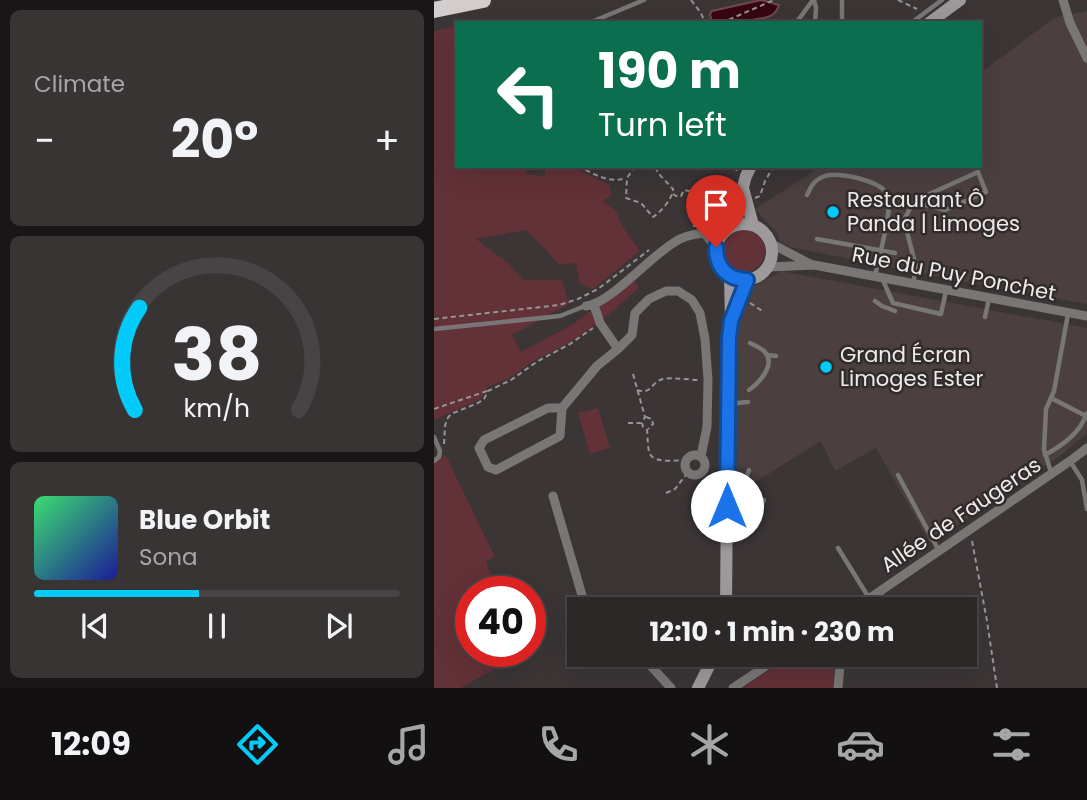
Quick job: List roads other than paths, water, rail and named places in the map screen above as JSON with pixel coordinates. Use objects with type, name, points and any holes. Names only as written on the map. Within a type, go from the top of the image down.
[{"type":"highway","points":[[434,10],[483,0]]},
{"type":"street","points":[[1063,0],[1070,23],[1087,58]]},
{"type":"street","points":[[931,21],[950,2]]},
{"type":"street","points":[[618,349],[590,306],[622,285],[667,246],[689,235],[728,229],[742,223],[753,225],[768,236],[772,244],[769,267],[756,278],[738,280],[719,264],[716,256],[719,239],[728,229],[750,168]]},
{"type":"street","points":[[743,187],[753,225]]},
{"type":"street","points":[[705,234],[716,247]]},
{"type":"street","name":"Rue du Puy Ponchet","points":[[772,244],[814,265]]},
{"type":"street","name":"Rue du Puy Ponchet","points":[[769,267],[814,265],[1087,316]]},
{"type":"street","points":[[726,597],[730,276]]},
{"type":"street","points":[[731,321],[747,280]]},
{"type":"street","points":[[562,408],[548,408],[484,440],[479,448],[488,467],[496,470],[560,436],[562,408],[597,366],[632,335],[635,313],[649,299],[666,290],[678,291],[692,300],[700,313],[705,338],[708,427],[701,457],[705,465],[703,471],[694,475],[688,472],[685,467],[686,460],[694,455],[701,457]]},
{"type":"street","name":"Allée de Faugeras","points":[[871,597],[1052,474],[1087,447]]},
{"type":"street","points":[[553,496],[582,597]]},
{"type":"street","points":[[652,667],[671,688]]},
{"type":"street","points":[[698,688],[708,667]]},
{"type":"street","points":[[733,688],[764,667]]},
{"type":"street","points":[[838,688],[840,667]]},
{"type":"lane","points":[[594,21],[644,0]]},
{"type":"lane","points":[[798,21],[814,0]]},
{"type":"lane","points":[[814,0],[815,21]]},
{"type":"lane","points":[[842,0],[842,21]]},
{"type":"lane","points":[[915,21],[950,2]]},
{"type":"lane","points":[[913,284],[916,267],[905,218],[912,205],[925,196],[978,172],[986,192],[945,210],[918,203]]},
{"type":"lane","points":[[807,195],[813,183],[832,174],[872,181],[883,188],[888,195],[889,207],[878,277],[893,303],[941,314],[946,290]]},
{"type":"lane","points":[[817,239],[895,253]]},
{"type":"lane","points":[[985,317],[989,298]]},
{"type":"lane","points":[[875,301],[895,311]]},
{"type":"lane","points":[[434,329],[560,316],[590,306]]},
{"type":"lane","points":[[1052,474],[1044,450],[1046,409],[1054,391],[1068,313]]},
{"type":"lane","points":[[749,390],[760,382],[767,363],[767,355],[763,350],[750,343]]},
{"type":"lane","points":[[767,355],[776,356]]},
{"type":"lane","points":[[1045,455],[1074,435],[1086,415],[1051,398]]},
{"type":"lane","points":[[728,404],[748,402]]},
{"type":"lane","points":[[434,437],[440,451],[439,457],[434,461]]},
{"type":"lane","points":[[1070,461],[1082,480],[1087,509]]},
{"type":"lane","points":[[727,490],[746,478],[749,470]]},
{"type":"lane","points":[[898,475],[939,551]]},
{"type":"lane","points":[[727,506],[745,506]]},
{"type":"lane","points":[[838,548],[868,597]]},
{"type":"lane","points":[[881,591],[882,597]]},
{"type":"place","name":"Restaurant Ô Panda | Limoges","points":[[833,212]]},
{"type":"place","name":"Grand Écran Limoges Ester","points":[[826,367]]}]
